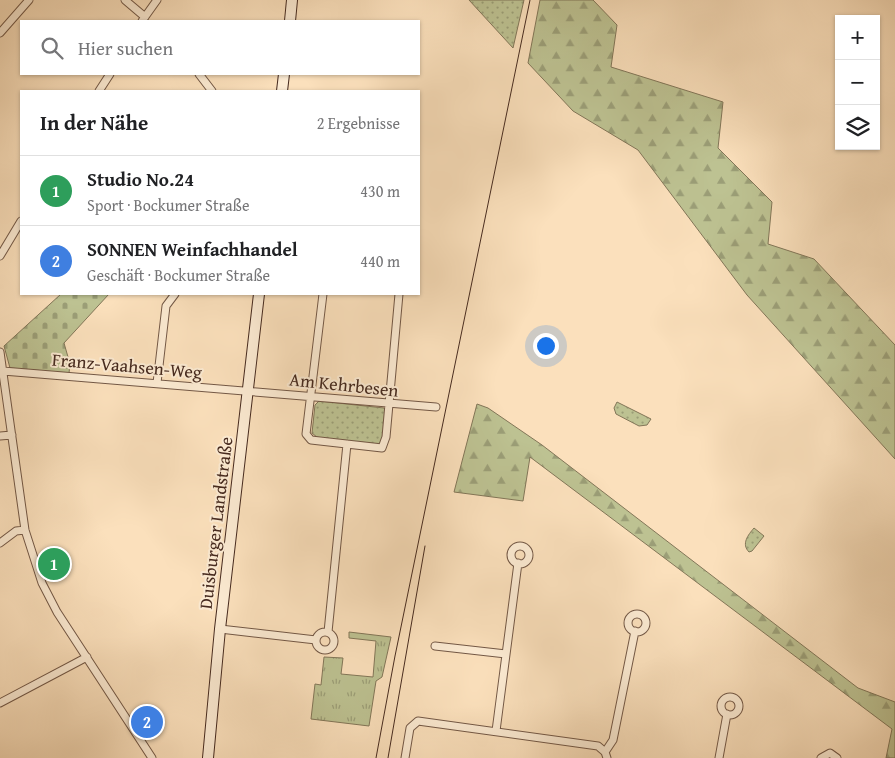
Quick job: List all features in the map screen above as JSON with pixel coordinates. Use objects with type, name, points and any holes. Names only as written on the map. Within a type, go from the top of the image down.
[{"type":"main road","points":[[290,20],[292,0]]},
{"type":"main road","points":[[282,90],[284,75]]},
{"type":"main road","name":"Duisburger Landstraße","points":[[209,757],[220,629],[259,295]]},
{"type":"street","points":[[0,33],[29,0]]},
{"type":"street","points":[[125,0],[144,19],[157,0]]},
{"type":"street","points":[[100,90],[109,75]]},
{"type":"street","points":[[200,75],[211,90]]},
{"type":"street","points":[[0,256],[20,223]]},
{"type":"street","points":[[157,384],[166,306],[174,295]]},
{"type":"street","points":[[323,295],[308,438],[311,440],[382,448],[386,437],[399,295]]},
{"type":"street","points":[[0,352],[25,530],[42,583],[57,612],[152,758]]},
{"type":"street","name":"Franz-Vaahsen-Weg","points":[[3,371],[248,391]]},
{"type":"street","name":"Am Kehrbesen","points":[[248,391],[436,407]]},
{"type":"street","points":[[0,436],[12,434]]},
{"type":"street","points":[[328,632],[347,444]]},
{"type":"street","points":[[0,542],[16,531],[25,530]]},
{"type":"street","points":[[496,731],[518,563]]},
{"type":"street","points":[[220,629],[316,640]]},
{"type":"street","points":[[316,640],[319,634],[328,632]]},
{"type":"street","points":[[316,640],[321,649],[330,649],[334,645],[334,638],[328,632]]},
{"type":"street","points":[[405,758],[410,728],[418,721],[598,746],[606,755],[613,740],[634,632]]},
{"type":"street","points":[[435,646],[506,654]]},
{"type":"street","points":[[0,703],[87,657]]},
{"type":"street","points":[[719,758],[727,714]]},
{"type":"street","points":[[821,758],[830,753],[837,758]]},
{"type":"green space","points":[[469,0],[524,0],[513,48]]},
{"type":"green space","points":[[540,0],[593,0],[617,25],[611,67],[723,102],[718,148],[772,202],[768,244],[814,259],[895,345],[895,459],[747,295],[638,150],[573,111],[528,63]]},
{"type":"green space","points":[[60,295],[108,295],[64,343],[70,364],[69,373],[10,368],[4,346]]},
{"type":"green space","points":[[319,401],[384,408],[386,411],[383,442],[378,444],[318,438],[312,433],[315,405]]},
{"type":"green space","points":[[617,402],[651,419],[647,425],[639,426],[616,414],[614,408]]},
{"type":"green space","points":[[477,404],[488,408],[542,445],[858,688],[895,702],[895,758],[886,758],[892,729],[530,457],[523,501],[454,492]]},
{"type":"green space","points":[[754,528],[764,536],[752,551],[749,552],[745,543]]},
{"type":"green space","points":[[349,632],[391,637],[382,677],[376,681],[369,726],[311,719],[315,684],[321,685],[324,657],[343,658],[341,674],[373,677],[376,641],[349,638]]},
{"type":"tram line","points":[[376,758],[395,656],[530,0]]},
{"type":"tram line","points":[[388,758],[425,546]]},
{"type":"place","name":"Studio No.24","points":[[54,564]]},
{"type":"place","name":"SONNEN Weinfachhandel","points":[[147,722]]}]
